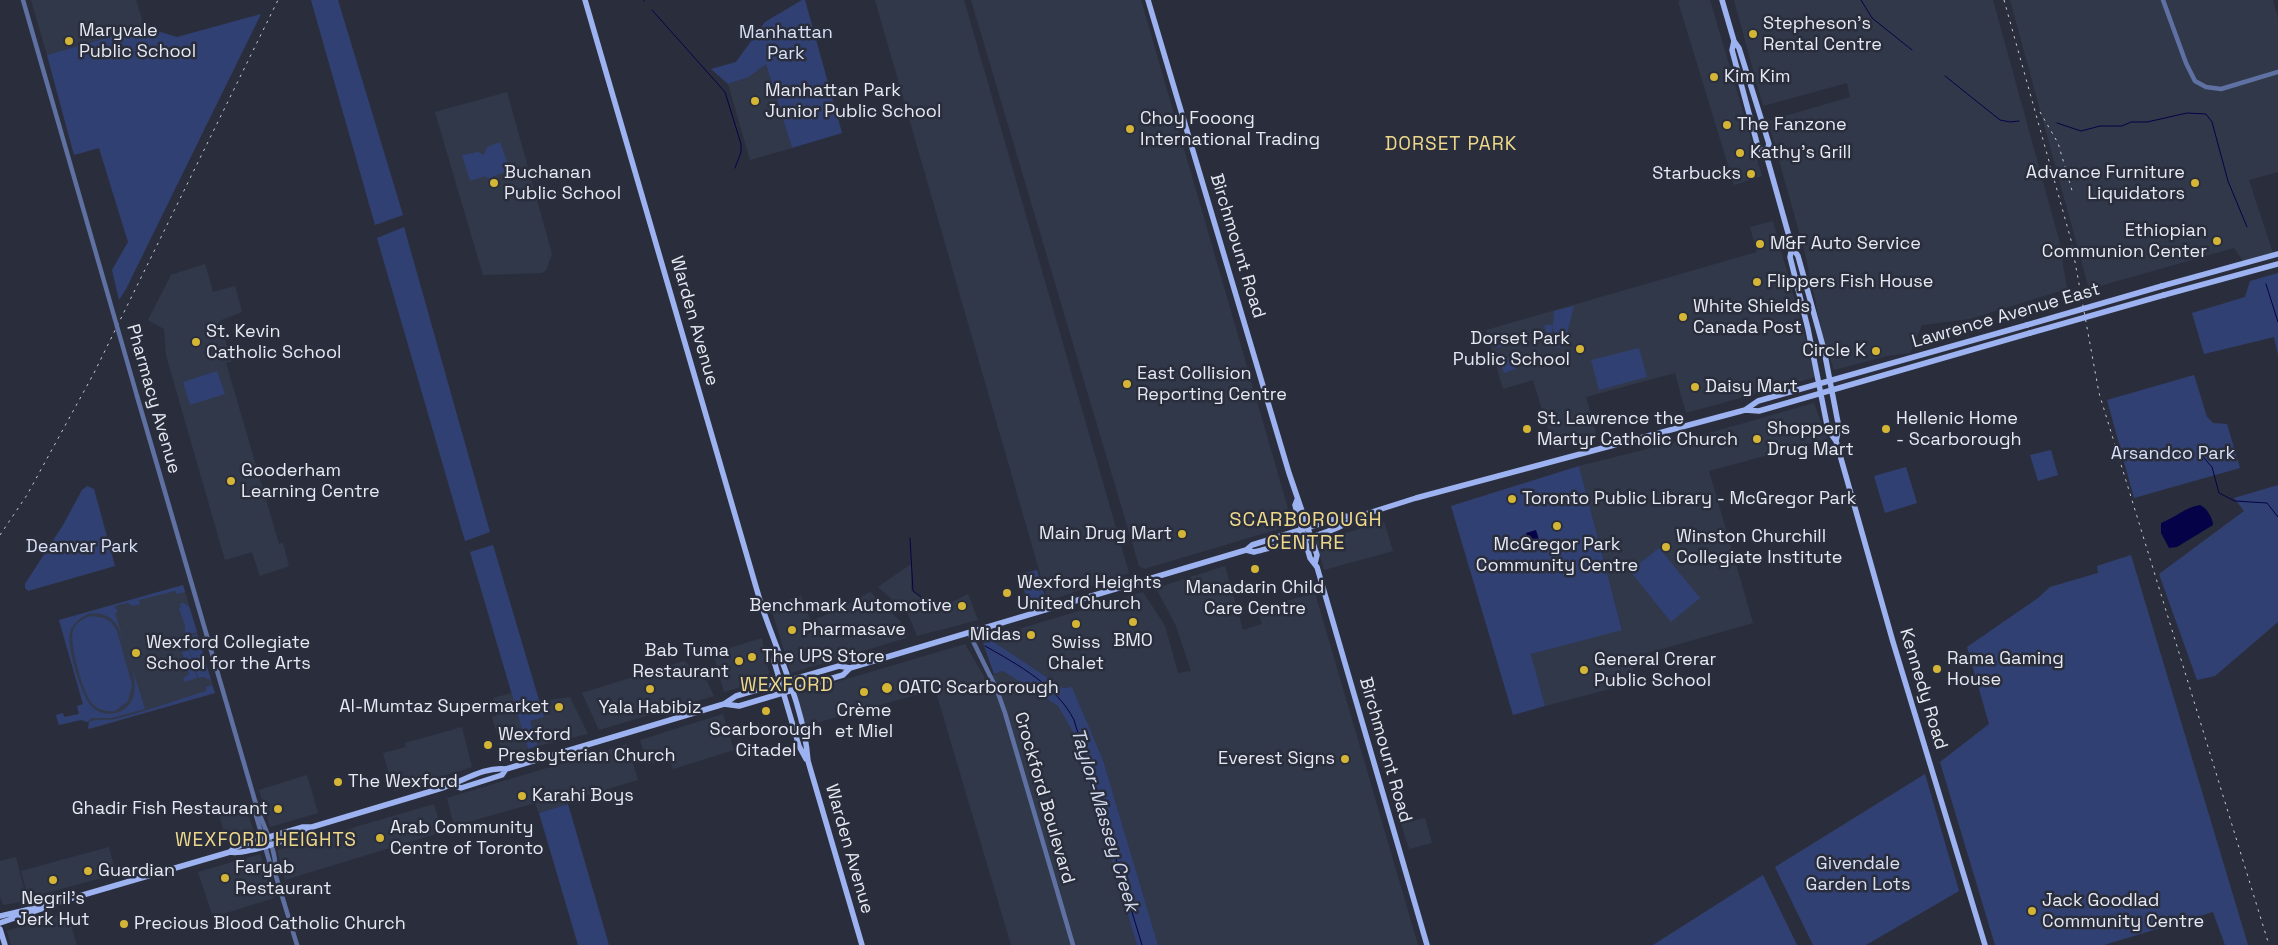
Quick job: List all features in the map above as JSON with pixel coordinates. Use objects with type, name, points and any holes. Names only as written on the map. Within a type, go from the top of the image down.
[{"type":"main road","name":"Warden Avenue","points":[[585,0],[776,649],[782,660],[791,690],[806,744],[808,760],[862,945]]},
{"type":"main road","name":"Birchmount Road","points":[[1148,0],[1297,500],[1301,503],[1309,528],[1317,555],[1315,563]]},
{"type":"main road","name":"Kennedy Road","points":[[1722,0],[1769,144],[1766,154],[1792,247],[1798,256],[1812,301],[1839,428],[1836,442]]},
{"type":"main road","name":"Kennedy Road","points":[[1734,41],[1732,50],[1758,147],[1766,154]]},
{"type":"main road","name":"Kennedy Road","points":[[1792,247],[1790,257],[1820,384],[1828,430],[1836,442],[1893,642],[1985,945]]},
{"type":"main road","name":"Lawrence Avenue East","points":[[1745,410],[1758,401],[2278,254]]},
{"type":"main road","name":"Lawrence Avenue East","points":[[1246,550],[1254,552],[1311,536],[1347,524],[1353,518],[1416,498],[1745,410],[1759,411],[2278,264]]},
{"type":"main road","points":[[1810,396],[1817,400],[1824,411]]},
{"type":"main road","name":"Birchmount Road","points":[[1297,500],[1295,505],[1301,530],[1310,558],[1315,563],[1427,945]]},
{"type":"main road","name":"Lawrence Avenue East","points":[[0,916],[52,904],[230,852],[235,847],[266,841],[303,827],[312,827],[453,785],[458,780],[498,768],[506,770],[724,704],[736,696],[788,680],[839,666],[850,668],[969,634],[1246,550],[1252,545],[1345,516],[1353,518]]},
{"type":"main road","name":"Warden Avenue","points":[[776,649],[774,661],[798,746],[808,760]]},
{"type":"main road","name":"Lawrence Avenue East","points":[[724,704],[739,706],[843,675],[850,668]]},
{"type":"main road","name":"Lawrence Avenue East","points":[[0,923],[43,910],[52,904]]},
{"type":"main road","points":[[0,929],[5,945]]},
{"type":"street","name":"Pharmacy Avenue","points":[[23,0],[256,805],[260,811],[266,841],[276,865],[275,873],[296,945]]},
{"type":"street","points":[[2164,0],[2186,63],[2195,81],[2206,87],[2221,89],[2278,72]]},
{"type":"street","points":[[1750,118],[1759,116]]},
{"type":"street","name":"Crockford Boulevard","points":[[969,634],[997,690],[1005,713],[1073,945]]},
{"type":"shaded area","name":"Maryvale Public School","points":[[31,0],[136,0],[144,27],[47,55]]},
{"type":"shaded area","points":[[875,0],[964,0],[1129,573],[1048,601]]},
{"type":"shaded area","points":[[971,0],[1141,0],[1291,519],[1289,526],[1144,569],[1139,566]]},
{"type":"shaded area","points":[[1710,0],[1762,176],[1734,185],[1678,1]]},
{"type":"shaded area","points":[[1734,0],[1993,0],[2059,240],[2067,289],[1970,319],[1922,325],[1910,353],[1887,356],[1834,370],[1822,332],[1805,253],[1768,121],[1850,97],[1847,83],[1763,106]]},
{"type":"shaded area","points":[[2010,0],[2273,0],[2278,19],[2278,172],[2249,180],[2273,253],[2244,262],[2234,248],[2089,289]]},
{"type":"shaded area","name":"Manhattan Park Junior Public School","points":[[766,64],[792,148],[750,160],[728,84],[749,77]]},
{"type":"shaded area","name":"Buchanan Public School","points":[[507,92],[552,254],[546,270],[542,273],[483,275],[435,112]]},
{"type":"shaded area","points":[[1773,221],[1816,377],[1686,413],[1675,373],[1586,397],[1597,437],[1554,449],[1533,380],[1503,389],[1486,330],[1757,252],[1750,227]]},
{"type":"shaded area","points":[[205,264],[213,292],[235,286],[242,312],[219,321],[232,361],[226,363],[279,544],[283,543],[289,566],[260,576],[252,552],[225,560],[166,355],[164,329],[148,320],[171,275]]},
{"type":"shaded area","name":"Winston Churchill Collegiate Institute","points":[[1814,403],[1827,439],[1709,471],[1753,623],[1630,658],[1636,682],[1545,706],[1531,654],[1622,629],[1579,466],[1699,436]]},
{"type":"shaded area","points":[[2200,505],[2209,513],[2213,525],[2177,547],[2169,548],[2161,533],[2161,523]]},
{"type":"shaded area","points":[[1384,522],[1393,551],[1324,570],[1316,541]]},
{"type":"shaded area","points":[[1536,530],[1541,546],[1531,549],[1526,533]]},
{"type":"shaded area","points":[[911,564],[911,590],[939,609],[968,594],[978,620],[917,636],[908,614],[878,587]]},
{"type":"shaded area","points":[[1225,566],[1243,630],[1262,624],[1257,609],[1315,593],[1418,945],[1158,945],[1103,760],[1072,687],[1063,688],[988,638],[1143,592],[1165,626],[1178,673],[1191,671],[1176,626],[1156,588]]},
{"type":"shaded area","name":"Wexford Collegiate School for the Arts","points":[[183,585],[215,693],[90,729],[59,620]]},
{"type":"shaded area","points":[[870,592],[901,622],[906,638],[791,673],[770,605],[801,596],[811,621],[842,608]]},
{"type":"shaded area","points":[[762,638],[770,678],[724,692],[713,653]]},
{"type":"shaded area","points":[[965,644],[985,678],[1003,671],[1058,706],[1074,734],[1137,945],[1011,945],[936,692],[930,691],[805,726],[796,694]]},
{"type":"shaded area","points":[[684,661],[707,681],[714,696],[599,730],[582,693]]},
{"type":"shaded area","points":[[512,693],[528,749],[504,758],[492,717],[498,715],[493,698]]},
{"type":"shaded area","points":[[570,697],[588,734],[538,746],[530,721],[543,716],[539,702]]},
{"type":"shaded area","points":[[723,714],[734,750],[673,769],[669,759],[648,764],[640,740]]},
{"type":"shaded area","points":[[462,727],[472,767],[394,791],[383,753],[406,747],[405,743]]},
{"type":"shaded area","points":[[627,744],[638,780],[567,801],[568,804],[539,813],[535,803],[454,826],[447,798]]},
{"type":"shaded area","points":[[307,775],[318,813],[270,827],[259,790]]},
{"type":"shaded area","points":[[434,804],[442,832],[285,880],[277,850]]},
{"type":"shaded area","points":[[246,806],[254,833],[226,840],[219,814]]},
{"type":"shaded area","points":[[1425,818],[1432,843],[1409,849],[1401,824]]},
{"type":"shaded area","points":[[109,847],[116,874],[28,898],[21,871]]},
{"type":"shaded area","points":[[260,854],[274,898],[213,917],[198,872]]},
{"type":"shaded area","points":[[16,857],[27,901],[3,905],[0,897],[0,861]]},
{"type":"shaded area","points":[[67,912],[77,945],[11,945],[7,931]]},
{"type":"green space","points":[[311,0],[338,0],[403,215],[375,225]]},
{"type":"green space","name":"Manhattan Park","points":[[805,0],[842,133],[792,148],[766,64],[749,77],[728,84],[711,69],[736,62],[765,22]]},
{"type":"green space","points":[[261,14],[119,300],[112,270],[128,242],[99,148],[74,155],[47,55],[144,27],[177,37]]},
{"type":"green space","points":[[500,142],[510,170],[487,179],[486,176],[470,181],[462,155],[478,152],[484,155],[487,147]]},
{"type":"green space","points":[[404,227],[490,532],[465,541],[377,238]]},
{"type":"green space","points":[[2278,273],[2278,355],[2274,337],[2204,354],[2192,313],[2245,297],[2250,281]]},
{"type":"green space","points":[[1574,306],[1564,345],[1556,348],[1553,327],[1551,335],[1548,336],[1544,326],[1549,324],[1553,326],[1554,311]]},
{"type":"green space","points":[[1505,332],[1508,340],[1506,345],[1496,348],[1493,335]]},
{"type":"green space","points":[[1639,348],[1647,377],[1599,390],[1591,360]]},
{"type":"green space","points":[[1510,358],[1514,361],[1516,369],[1504,373],[1499,361]]},
{"type":"green space","points":[[217,371],[225,394],[190,405],[183,382]]},
{"type":"green space","name":"Arsandco Park","points":[[2194,375],[2207,417],[2213,423],[2227,424],[2240,468],[2134,498],[2107,400]]},
{"type":"green space","points":[[2051,450],[2058,475],[2038,481],[2030,455]]},
{"type":"green space","points":[[1579,466],[1622,630],[1531,654],[1545,706],[1513,715],[1451,506]]},
{"type":"green space","points":[[1906,467],[1917,503],[1885,513],[1874,476]]},
{"type":"green space","points":[[2278,485],[2278,622],[2215,676],[2197,680],[2159,574],[2244,511],[2234,498]]},
{"type":"green space","name":"Deanvar Park","points":[[87,486],[94,489],[115,566],[28,591],[25,588],[25,584],[63,525],[82,490]]},
{"type":"green space","points":[[493,545],[544,717],[530,721],[538,746],[528,749],[470,552]]},
{"type":"green space","points":[[1659,548],[1700,598],[1671,622],[1630,571]]},
{"type":"green space","points":[[2131,555],[2248,945],[2225,945],[2213,912],[2104,945],[1995,945],[1940,762],[1989,724],[1967,647],[2038,598],[2050,587],[2098,573],[2097,566]]},
{"type":"green space","points":[[1037,570],[1046,600],[1028,605],[1020,574]]},
{"type":"green space","points":[[183,585],[185,592],[177,594],[175,591],[139,600],[140,604],[133,606],[128,603],[114,606],[118,612],[115,613],[125,645],[119,628],[113,620],[106,616],[88,614],[73,626],[69,639],[70,649],[80,684],[93,708],[102,713],[112,713],[119,712],[128,706],[133,697],[134,674],[145,709],[111,718],[91,718],[87,722],[81,720],[59,725],[56,715],[63,713],[64,717],[79,714],[77,706],[83,704],[59,620]]},
{"type":"green space","points":[[183,603],[189,606],[197,632],[188,635],[185,633],[185,626],[179,608],[181,607],[180,604]]},
{"type":"green space","points":[[90,616],[104,618],[111,622],[117,631],[132,685],[128,701],[115,711],[102,710],[91,702],[84,689],[78,667],[73,645],[73,631],[79,622]]},
{"type":"green space","points":[[197,634],[211,680],[203,677],[198,678],[186,638]]},
{"type":"green space","points":[[988,638],[1063,688],[1072,687],[1103,760],[1158,945],[1137,945],[1074,734],[1058,706],[1003,671],[994,674],[983,643]]},
{"type":"green space","points":[[189,650],[197,678],[185,682],[183,678],[189,674],[182,652]]},
{"type":"green space","points":[[212,685],[215,693],[88,729],[89,722],[116,719],[139,713],[206,691],[206,687]]},
{"type":"green space","name":"Givendale Garden Lots","points":[[1925,774],[1959,891],[1866,945],[1813,945],[1775,867]]},
{"type":"green space","points":[[568,804],[609,945],[578,945],[539,813]]},
{"type":"green space","points":[[1763,875],[1797,945],[1653,945]]},
{"type":"waterway","points":[[1861,0],[1872,18],[1912,50]]},
{"type":"waterway","name":"Taylor-Massey Creek","points":[[652,10],[725,92],[741,144],[741,152],[735,168]]},
{"type":"waterway","points":[[1945,76],[2000,120],[2019,121]]},
{"type":"waterway","points":[[2057,123],[2081,131],[2100,126],[2122,126],[2131,122],[2147,122],[2187,113],[2206,114],[2212,122],[2228,181],[2247,227]]},
{"type":"waterway","points":[[2266,284],[2278,322]]},
{"type":"waterway","points":[[2202,451],[2204,458],[2212,467],[2219,493],[2235,501],[2267,503],[2278,517]]},
{"type":"waterway","name":"Taylor-Massey Creek","points":[[910,538],[913,591],[938,610]]},
{"type":"waterway","name":"Taylor-Massey Creek","points":[[985,646],[1023,668],[1047,686],[1067,708],[1074,720],[1142,945]]},
{"type":"railway","points":[[0,535],[27,495],[94,373],[278,0]]},
{"type":"railway","points":[[2004,0],[2071,240],[2099,393],[2269,945]]},
{"type":"railway","points":[[2040,112],[2058,143],[2073,194]]},
{"type":"place","name":"Stepheson's Rental Centre","points":[[1753,34]]},
{"type":"place","name":"Maryvale Public School","points":[[69,41]]},
{"type":"place","name":"Kim Kim","points":[[1714,77]]},
{"type":"place","name":"Manhattan Park Junior Public School","points":[[755,101]]},
{"type":"place","name":"The Fanzone","points":[[1727,125]]},
{"type":"place","name":"Choy Fooong International Trading","points":[[1130,129]]},
{"type":"place","name":"Kathy's Grill","points":[[1740,153]]},
{"type":"place","name":"Starbucks","points":[[1751,174]]},
{"type":"place","name":"Buchanan Public School","points":[[494,183]]},
{"type":"place","name":"Advance Furniture Liquidators","points":[[2195,183]]},
{"type":"place","name":"Ethiopian Communion Center","points":[[2217,241]]},
{"type":"place","name":"M&F Auto Service","points":[[1760,244]]},
{"type":"place","name":"Flippers Fish House","points":[[1757,282]]},
{"type":"place","name":"White Shields Canada Post","points":[[1683,317]]},
{"type":"place","name":"St. Kevin Catholic School","points":[[196,342]]},
{"type":"place","name":"Dorset Park Public School","points":[[1580,349]]},
{"type":"place","name":"Circle K","points":[[1876,351]]},
{"type":"place","name":"East Collision Reporting Centre","points":[[1127,384]]},
{"type":"place","name":"Daisy Mart","points":[[1695,387]]},
{"type":"place","name":"St. Lawrence the Martyr Catholic Church","points":[[1527,429]]},
{"type":"place","name":"Hellenic Home - Scarborough","points":[[1886,429]]},
{"type":"place","name":"Shoppers Drug Mart","points":[[1757,439]]},
{"type":"place","name":"Gooderham Learning Centre","points":[[231,481]]},
{"type":"place","name":"Toronto Public Library - McGregor Park","points":[[1512,499]]},
{"type":"place","name":"McGregor Park Community Centre","points":[[1557,526]]},
{"type":"place","name":"Main Drug Mart","points":[[1182,534]]},
{"type":"place","name":"Winston Churchill Collegiate Institute","points":[[1666,547]]},
{"type":"place","name":"Manadarin Child Care Centre","points":[[1255,569]]},
{"type":"place","name":"Wexford Heights United Church","points":[[1007,593]]},
{"type":"place","name":"Benchmark Automotive","points":[[962,606]]},
{"type":"place","name":"BMO","points":[[1133,622]]},
{"type":"place","name":"Swiss Chalet","points":[[1076,624]]},
{"type":"place","name":"Pharmasave","points":[[792,630]]},
{"type":"place","name":"Midas","points":[[1031,635]]},
{"type":"place","name":"Wexford Collegiate School for the Arts","points":[[136,653]]},
{"type":"place","name":"The UPS Store","points":[[752,657]]},
{"type":"place","name":"Bab Tuma Restaurant","points":[[739,661]]},
{"type":"place","name":"Rama Gaming House","points":[[1937,669]]},
{"type":"place","name":"General Crerar Public School","points":[[1584,670]]},
{"type":"place","name":"OATC Scarborough","points":[[887,688]]},
{"type":"place","name":"Yala Habibiz","points":[[650,689]]},
{"type":"place","name":"Crème et Miel","points":[[864,692]]},
{"type":"place","name":"Al-Mumtaz Supermarket","points":[[559,707]]},
{"type":"place","name":"Scarborough Citadel","points":[[766,711]]},
{"type":"place","name":"Wexford Presbyterian Church","points":[[488,745]]},
{"type":"place","name":"Everest Signs","points":[[1345,759]]},
{"type":"place","name":"The Wexford","points":[[338,782]]},
{"type":"place","name":"Karahi Boys","points":[[522,796]]},
{"type":"place","name":"Ghadir Fish Restaurant","points":[[278,809]]},
{"type":"place","name":"Arab Community Centre of Toronto","points":[[380,838]]},
{"type":"place","name":"Guardian","points":[[88,871]]},
{"type":"place","name":"Faryab Restaurant","points":[[225,878]]},
{"type":"place","name":"Negril's Jerk Hut","points":[[53,880]]},
{"type":"place","name":"Jack Goodlad Community Centre","points":[[2032,911]]},
{"type":"place","name":"Precious Blood Catholic Church","points":[[124,924]]},
{"type":"district","name":"DORSET PARK","points":[[1451,145]]},
{"type":"district","name":"SCARBOROUGH CENTRE","points":[[1306,532]]},
{"type":"district","name":"WEXFORD","points":[[787,686]]},
{"type":"district","name":"WEXFORD HEIGHTS","points":[[266,841]]}]
